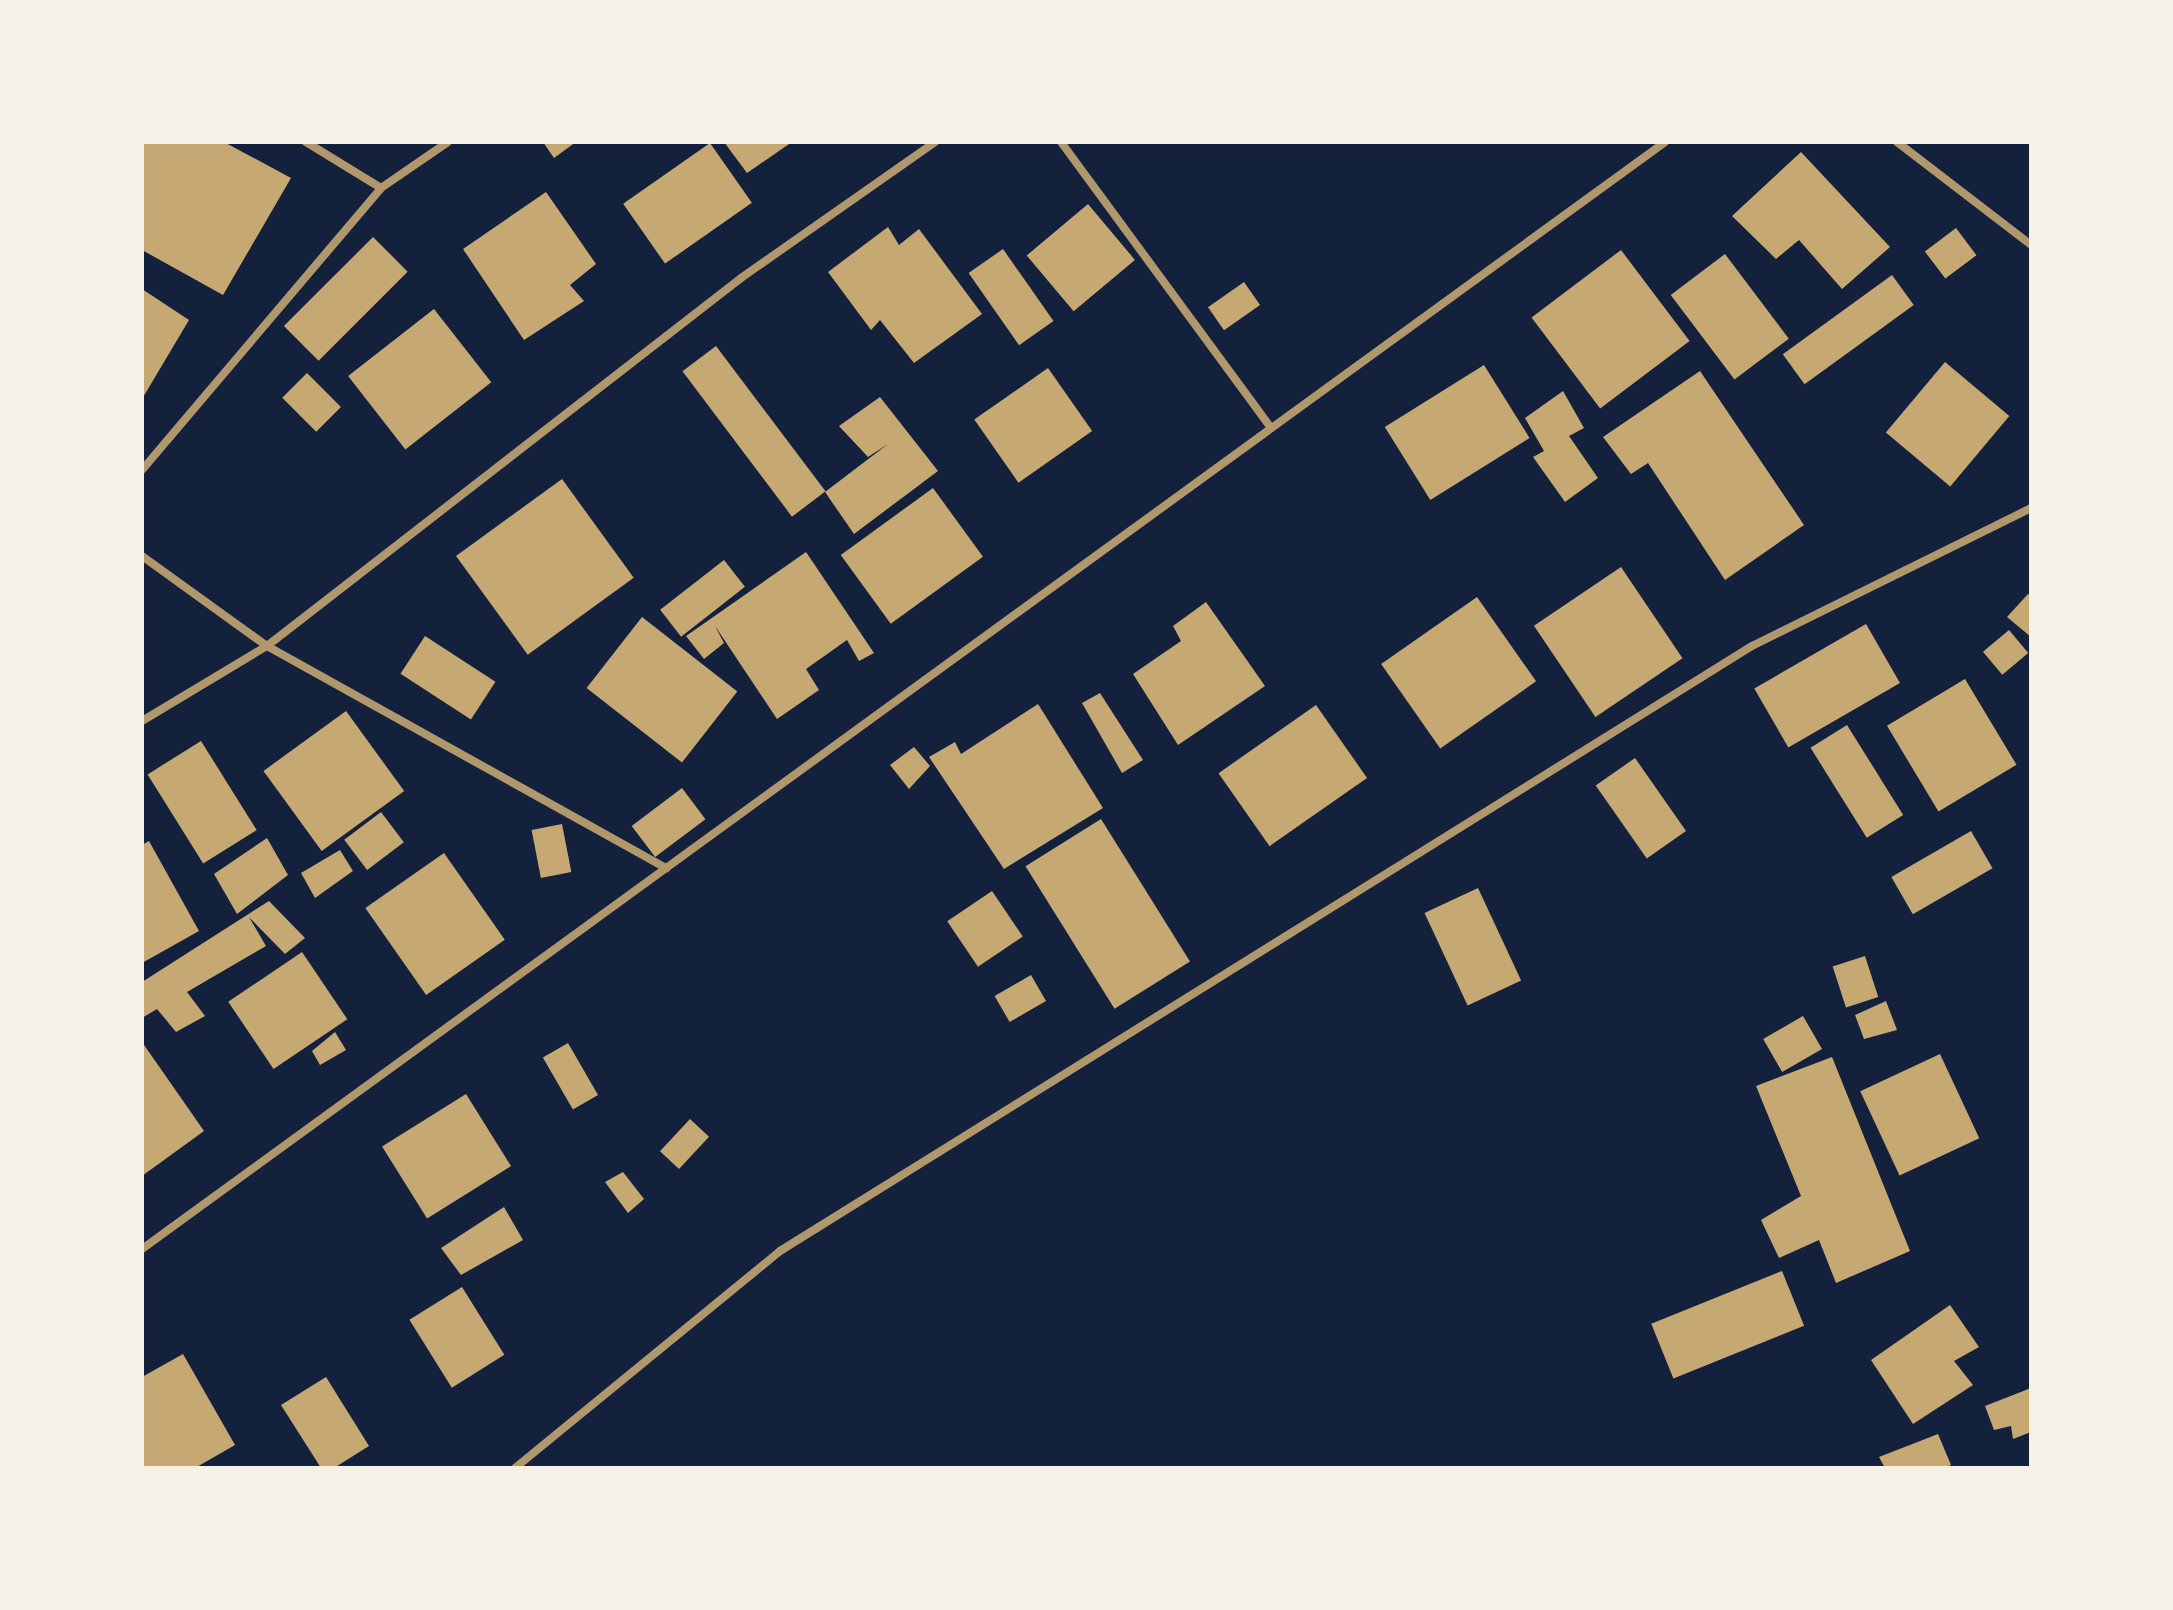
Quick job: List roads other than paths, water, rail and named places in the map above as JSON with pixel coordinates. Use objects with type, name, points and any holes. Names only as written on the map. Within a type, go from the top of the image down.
[{"type":"street","points":[[306,142],[381,188]]},
{"type":"street","points":[[142,470],[381,188],[448,142]]},
{"type":"street","points":[[142,721],[267,646],[741,278],[935,142]]},
{"type":"street","points":[[1061,142],[1271,428]]},
{"type":"street","points":[[142,1249],[1665,142]]},
{"type":"street","points":[[1897,142],[2031,245]]},
{"type":"street","points":[[515,1468],[793,1243],[1752,646],[2031,508]]},
{"type":"street","points":[[142,556],[267,646],[666,868]]}]
